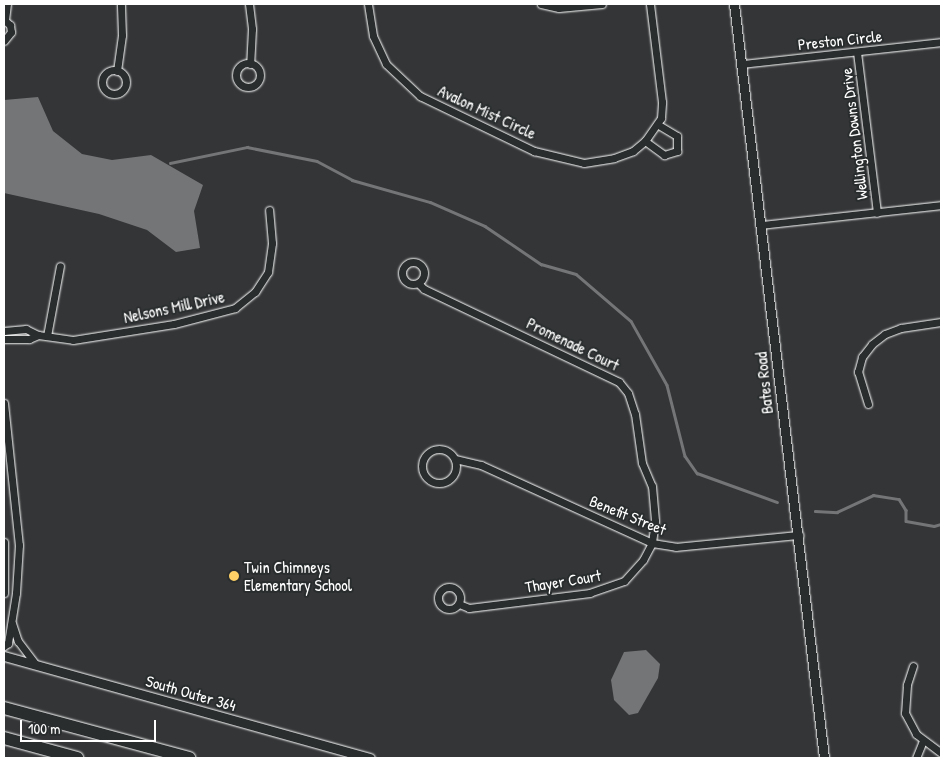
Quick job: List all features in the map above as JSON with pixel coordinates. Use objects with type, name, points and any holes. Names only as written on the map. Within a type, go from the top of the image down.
[{"type":"highway","points":[[4,708],[189,758]]},
{"type":"highway","points":[[4,738],[77,758]]},
{"type":"street","points":[[4,41],[11,32],[4,20],[7,4]]},
{"type":"street","points":[[117,71],[122,35],[120,4]]},
{"type":"street","points":[[249,4],[252,29],[250,64]]},
{"type":"street","name":"Avalon Mist Circle","points":[[368,4],[373,36],[386,64],[407,86],[446,110],[534,151],[574,162],[614,158],[633,151],[645,141],[658,124],[662,102],[650,4]]},
{"type":"street","points":[[541,4],[559,8],[602,4]]},
{"type":"street","name":"Bates Road","points":[[734,4],[799,535],[824,758]]},
{"type":"street","name":"Preston Circle","points":[[742,64],[941,42]]},
{"type":"street","name":"Wellington Downs Drive","points":[[858,52],[877,213]]},
{"type":"street","points":[[645,141],[664,155],[677,151],[677,136],[658,124]]},
{"type":"street","points":[[761,225],[941,205]]},
{"type":"street","name":"Nelsons Mill Drive","points":[[4,332],[26,329],[38,335],[73,340],[174,324],[235,308],[255,292],[268,272],[272,243],[269,210]]},
{"type":"street","points":[[47,336],[60,266]]},
{"type":"street","name":"Promenade Court","points":[[418,283],[424,289],[619,382],[628,392],[635,414],[642,463],[652,486],[655,521],[652,543]]},
{"type":"street","points":[[868,404],[858,372],[862,357],[872,344],[884,334],[901,328],[941,322]]},
{"type":"street","name":"Nelsons Mill Drive","points":[[4,339],[29,339],[38,335]]},
{"type":"street","points":[[4,403],[19,545],[8,643],[4,646]]},
{"type":"street","name":"Benefit Street","points":[[455,458],[456,470],[450,480],[438,483],[424,475],[423,459],[430,451],[447,450],[455,458],[481,465],[652,543],[676,548],[799,535]]},
{"type":"street","points":[[4,542],[4,594]]},
{"type":"street","name":"Thayer Court","points":[[459,604],[470,608],[601,591],[624,580],[642,560],[652,543]]},
{"type":"street","points":[[4,567],[17,569]]},
{"type":"street","points":[[11,622],[18,641],[37,665]]},
{"type":"street","name":"South Outer 364","points":[[4,656],[370,758]]},
{"type":"street","points":[[913,666],[907,685],[905,713],[924,741],[941,754]]},
{"type":"street","points":[[916,758],[924,741]]},
{"type":"shaded area","points":[[38,97],[53,131],[82,154],[112,160],[151,155],[203,185],[194,211],[200,248],[176,252],[147,230],[99,214],[4,193],[4,100]]},
{"type":"shaded area","points":[[646,650],[660,664],[658,678],[638,713],[629,715],[614,700],[611,680],[624,652]]},
{"type":"waterway","points":[[170,163],[247,147],[317,161],[352,180],[430,202],[485,226],[541,264],[576,274],[631,321],[667,385],[685,456],[697,473],[777,502]]},
{"type":"waterway","points":[[815,511],[837,512],[873,495],[899,499],[906,510],[906,521],[934,526],[941,524]]},
{"type":"place","name":"Twin Chimneys Elementary School","points":[[234,576]]}]
